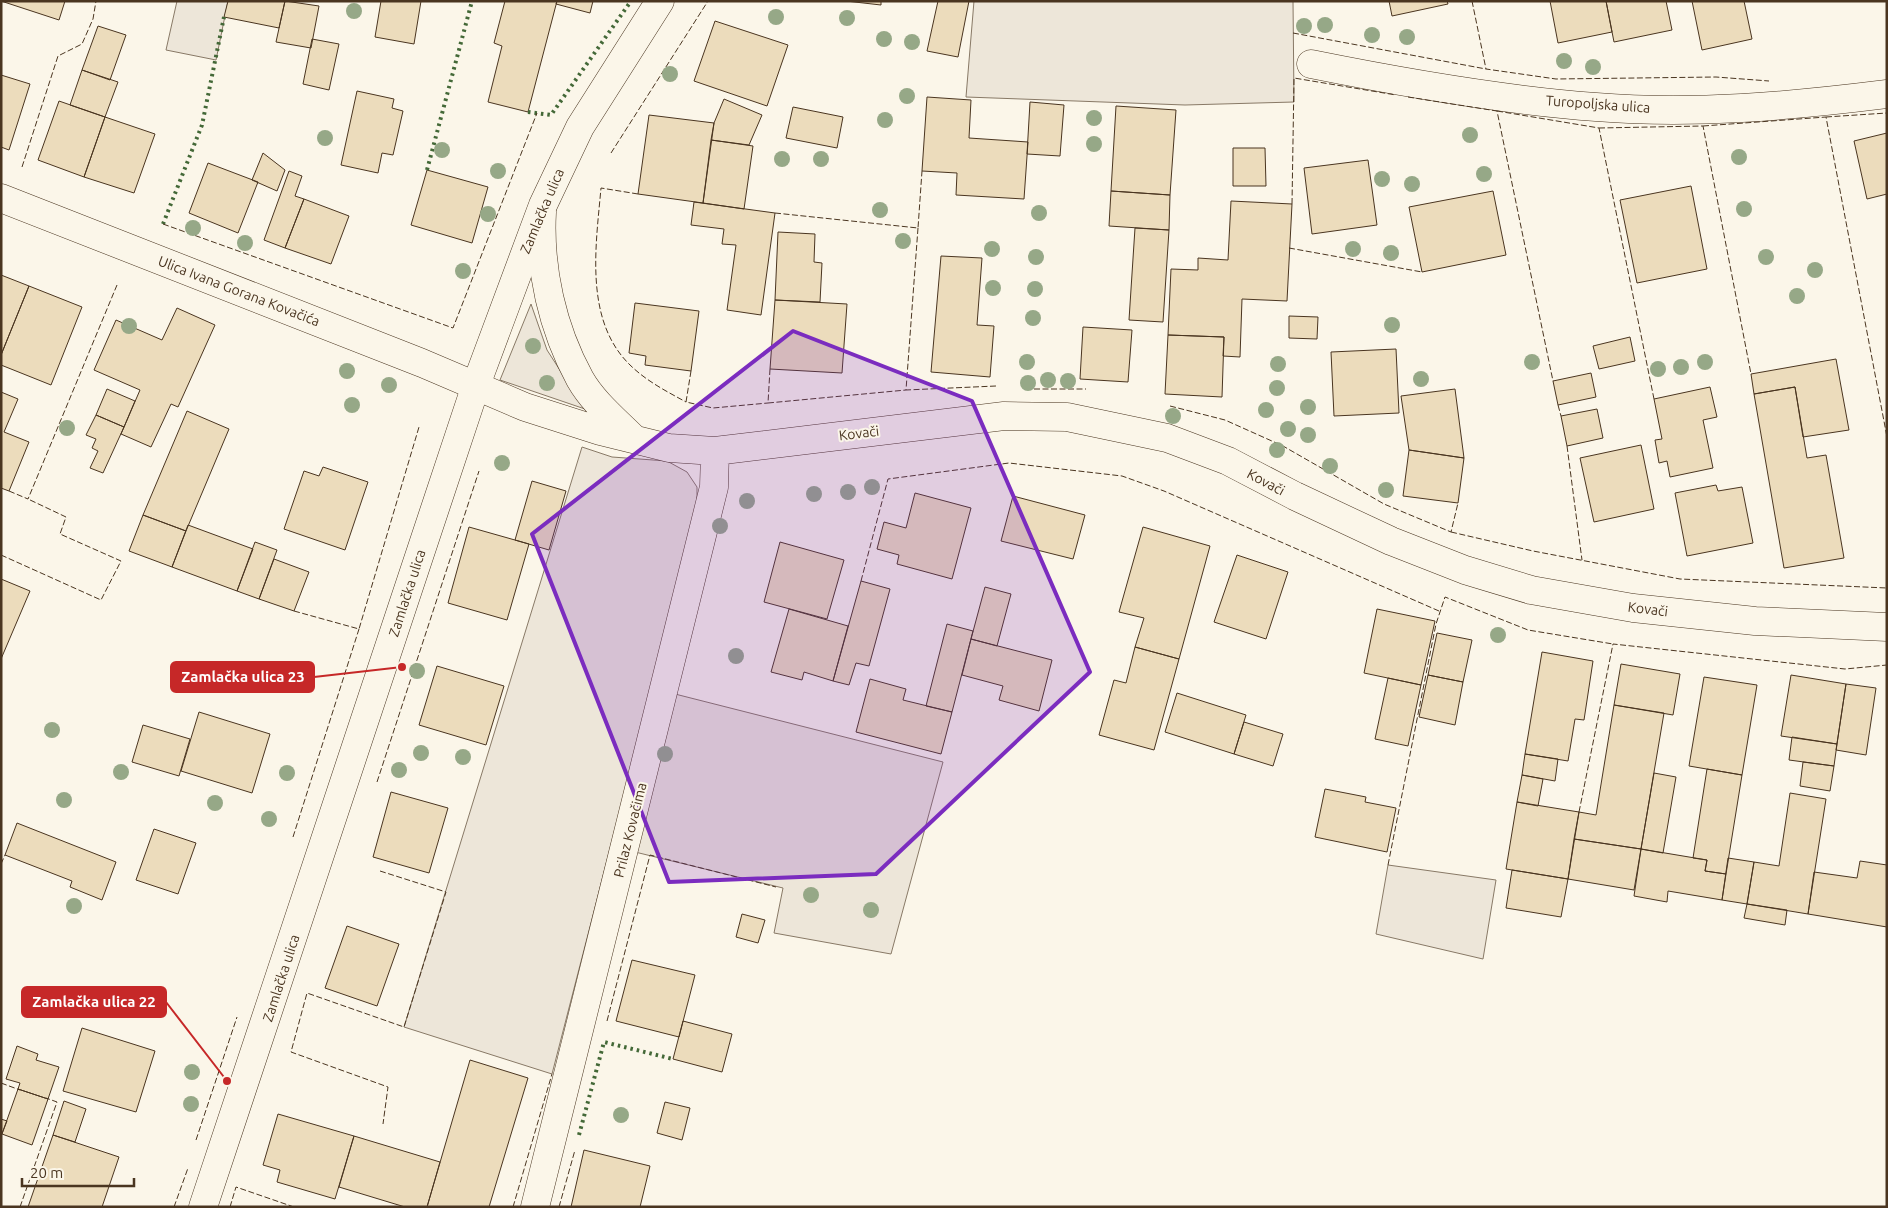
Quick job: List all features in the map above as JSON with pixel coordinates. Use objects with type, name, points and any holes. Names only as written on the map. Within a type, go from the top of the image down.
[{"type":"street","name":"Zamlačka ulica","points":[[203,1207],[476,385],[542,205],[580,128],[660,1]]},
{"type":"street","name":"Turopoljska ulica","points":[[1312,64],[1403,82],[1596,107],[1758,108],[1887,94]]},
{"type":"street","name":"Ulica Ivana Gorana Kovačića","points":[[1,198],[476,385]]},
{"type":"street","points":[[542,205],[540,240],[543,268],[550,304],[564,342],[580,380],[603,409],[636,441]]},
{"type":"street","name":"Kovači","points":[[476,385],[525,407],[636,441],[669,448],[715,451],[1004,416],[1067,417],[1167,438],[1228,461],[1295,496],[1392,541],[1465,570],[1531,590],[1652,610],[1755,620],[1887,627]]},
{"type":"street","name":"Prilaz Kovačima","points":[[535,1207],[714,487],[715,451]]},
{"type":"highlighted area","points":[[793,331],[972,401],[1090,672],[876,874],[669,882],[532,534]]},
{"type":"shaded area","points":[[177,1],[228,1],[216,60],[166,50]]},
{"type":"shaded area","points":[[974,1],[1293,1],[1294,102],[1185,105],[966,97]]},
{"type":"shaded area","points":[[531,304],[547,350],[585,409],[500,380]]},
{"type":"shaded area","points":[[582,447],[612,457],[667,461],[687,472],[697,487],[697,511],[552,1074],[404,1027]]},
{"type":"shaded area","points":[[675,694],[943,762],[891,954],[774,933],[783,888],[635,852]]},
{"type":"shaded area","points":[[1388,865],[1496,880],[1483,959],[1376,934]]},
{"type":"building","points":[[1,1],[65,1],[59,20]]},
{"type":"building","points":[[228,1],[285,1],[279,28],[224,17]]},
{"type":"building","points":[[285,1],[319,6],[311,48],[276,42]]},
{"type":"building","points":[[381,1],[421,1],[414,44],[375,37]]},
{"type":"building","points":[[505,1],[557,1],[528,112],[488,102],[502,46],[494,43]]},
{"type":"building","points":[[557,1],[593,1],[590,13],[556,4]]},
{"type":"building","points":[[846,1],[881,1],[881,5]]},
{"type":"building","points":[[938,1],[969,1],[958,57],[927,51]]},
{"type":"building","points":[[1389,1],[1447,1],[1448,4],[1392,16]]},
{"type":"building","points":[[1550,1],[1606,1],[1612,32],[1558,43]]},
{"type":"building","points":[[1606,1],[1666,1],[1672,30],[1614,42]]},
{"type":"building","points":[[1692,1],[1744,1],[1752,39],[1702,50]]},
{"type":"building","points":[[715,21],[788,45],[767,106],[694,81]]},
{"type":"building","points":[[98,26],[126,35],[110,80],[82,70]]},
{"type":"building","points":[[312,39],[339,44],[329,90],[303,84]]},
{"type":"building","points":[[82,70],[118,82],[105,117],[70,105]]},
{"type":"building","points":[[1,75],[30,84],[9,150],[1,147]]},
{"type":"building","points":[[357,91],[394,99],[392,108],[403,111],[393,155],[382,153],[378,173],[341,165]]},
{"type":"building","points":[[927,97],[971,100],[969,138],[1028,142],[1024,199],[956,195],[957,173],[922,171]]},
{"type":"building","points":[[724,99],[762,115],[749,145],[711,140],[714,123]]},
{"type":"building","points":[[59,101],[105,117],[84,177],[38,160]]},
{"type":"building","points":[[1030,102],[1064,105],[1060,156],[1027,154]]},
{"type":"building","points":[[1116,106],[1176,110],[1170,195],[1111,191]]},
{"type":"building","points":[[793,107],[843,117],[837,148],[786,138]]},
{"type":"building","points":[[649,115],[714,123],[703,203],[638,194]]},
{"type":"building","points":[[105,117],[155,134],[134,193],[84,177]]},
{"type":"building","points":[[1887,133],[1887,194],[1867,199],[1854,141]]},
{"type":"building","points":[[711,140],[753,146],[744,209],[703,203]]},
{"type":"building","points":[[1233,148],[1265,148],[1266,186],[1233,186]]},
{"type":"building","points":[[263,153],[285,170],[277,191],[252,180]]},
{"type":"building","points":[[1368,160],[1377,225],[1312,234],[1304,168]]},
{"type":"building","points":[[208,163],[258,182],[238,233],[189,213]]},
{"type":"building","points":[[427,170],[488,187],[472,243],[411,225]]},
{"type":"building","points":[[289,171],[302,176],[295,196],[304,199],[285,248],[264,240]]},
{"type":"building","points":[[1691,186],[1707,269],[1637,283],[1620,200]]},
{"type":"building","points":[[1111,191],[1170,195],[1169,230],[1109,226]]},
{"type":"building","points":[[1493,191],[1506,255],[1422,272],[1409,207]]},
{"type":"building","points":[[304,199],[349,216],[331,264],[285,248]]},
{"type":"building","points":[[1231,201],[1292,204],[1287,301],[1242,299],[1240,357],[1223,356],[1224,337],[1168,335],[1171,269],[1198,270],[1198,258],[1228,260]]},
{"type":"building","points":[[694,202],[775,213],[761,315],[727,310],[736,245],[722,244],[724,229],[691,225]]},
{"type":"building","points":[[1135,228],[1169,230],[1163,322],[1129,320]]},
{"type":"building","points":[[778,232],[815,234],[814,262],[822,263],[820,302],[775,300]]},
{"type":"building","points":[[941,256],[982,258],[977,325],[994,326],[990,377],[931,372]]},
{"type":"building","points":[[1,275],[29,286],[1,355]]},
{"type":"building","points":[[29,286],[82,307],[51,385],[1,365],[1,355]]},
{"type":"building","points":[[775,300],[847,304],[842,373],[770,369]]},
{"type":"building","points":[[635,303],[699,311],[691,371],[645,365],[646,356],[629,353]]},
{"type":"building","points":[[177,308],[215,325],[178,407],[171,404],[151,447],[121,434],[140,390],[94,370],[116,320],[162,340]]},
{"type":"building","points":[[1289,316],[1318,317],[1317,339],[1289,338]]},
{"type":"building","points":[[1083,327],[1132,330],[1128,382],[1080,379]]},
{"type":"building","points":[[1168,335],[1224,337],[1222,397],[1165,394]]},
{"type":"building","points":[[1630,337],[1635,361],[1599,369],[1593,346]]},
{"type":"building","points":[[1396,349],[1399,413],[1334,416],[1331,352]]},
{"type":"building","points":[[1836,359],[1849,430],[1803,437],[1795,387],[1754,394],[1751,374]]},
{"type":"building","points":[[1591,373],[1596,397],[1558,405],[1553,381]]},
{"type":"building","points":[[1710,387],[1717,417],[1703,420],[1713,468],[1670,477],[1667,461],[1659,463],[1655,440],[1662,439],[1654,399]]},
{"type":"building","points":[[1795,387],[1807,458],[1826,455],[1844,558],[1784,568],[1754,394]]},
{"type":"building","points":[[107,389],[135,401],[124,427],[96,415]]},
{"type":"building","points":[[1455,389],[1464,458],[1409,450],[1401,396]]},
{"type":"building","points":[[1,392],[18,399],[4,432],[29,442],[9,491],[1,488]]},
{"type":"building","points":[[1597,409],[1603,438],[1567,446],[1561,416]]},
{"type":"building","points":[[187,411],[229,429],[186,531],[143,515]]},
{"type":"building","points":[[96,415],[124,427],[103,473],[90,468],[98,451],[92,448],[96,439],[86,435]]},
{"type":"building","points":[[1641,445],[1654,509],[1594,522],[1580,458]]},
{"type":"building","points":[[1409,450],[1464,458],[1458,503],[1403,496]]},
{"type":"building","points":[[323,467],[368,482],[345,550],[284,529],[304,471],[319,476]]},
{"type":"building","points":[[532,481],[566,491],[549,550],[515,540]]},
{"type":"building","points":[[1716,485],[1718,491],[1742,487],[1753,543],[1687,556],[1675,493]]},
{"type":"building","points":[[915,493],[971,508],[952,579],[897,564],[899,555],[877,549],[884,522],[906,528]]},
{"type":"building","points":[[1013,496],[1085,515],[1073,559],[1001,541]]},
{"type":"building","points":[[143,515],[186,531],[172,567],[129,551]]},
{"type":"building","points":[[188,525],[253,549],[237,591],[172,567]]},
{"type":"building","points":[[469,527],[529,544],[507,620],[448,603]]},
{"type":"building","points":[[1143,527],[1210,546],[1179,659],[1135,647],[1144,618],[1119,612]]},
{"type":"building","points":[[255,542],[277,550],[259,599],[237,591]]},
{"type":"building","points":[[780,542],[844,560],[827,619],[764,602]]},
{"type":"building","points":[[1237,555],[1288,572],[1266,639],[1214,622]]},
{"type":"building","points":[[274,559],[309,572],[294,611],[259,599]]},
{"type":"building","points":[[1,579],[30,591],[1,659]]},
{"type":"building","points":[[861,581],[890,589],[869,666],[856,663],[849,685],[833,681]]},
{"type":"building","points":[[985,587],[1011,594],[997,646],[971,639]]},
{"type":"building","points":[[789,609],[848,626],[833,681],[804,672],[802,680],[771,672]]},
{"type":"building","points":[[1377,609],[1435,621],[1421,685],[1364,673]]},
{"type":"building","points":[[947,624],[973,631],[952,712],[926,706]]},
{"type":"building","points":[[1437,633],[1472,640],[1463,682],[1428,675]]},
{"type":"building","points":[[971,639],[1052,660],[1039,711],[999,700],[1003,686],[962,675]]},
{"type":"building","points":[[1135,647],[1179,659],[1154,750],[1099,735],[1114,680],[1126,683]]},
{"type":"building","points":[[1542,652],[1593,661],[1584,720],[1575,719],[1568,761],[1525,754]]},
{"type":"building","points":[[1621,664],[1680,674],[1673,715],[1614,705]]},
{"type":"building","points":[[437,666],[504,686],[486,745],[419,725]]},
{"type":"building","points":[[1428,675],[1463,682],[1455,725],[1419,717]]},
{"type":"building","points":[[1791,675],[1846,684],[1837,744],[1781,736]]},
{"type":"building","points":[[1704,677],[1757,685],[1742,775],[1689,766]]},
{"type":"building","points":[[1388,678],[1421,685],[1408,746],[1375,739]]},
{"type":"building","points":[[870,679],[906,689],[903,700],[952,712],[941,754],[856,732]]},
{"type":"building","points":[[1846,684],[1876,688],[1866,755],[1836,750]]},
{"type":"building","points":[[1177,693],[1246,715],[1234,754],[1165,732]]},
{"type":"building","points":[[1614,705],[1664,713],[1641,849],[1574,839],[1579,812],[1596,815]]},
{"type":"building","points":[[199,712],[270,734],[252,793],[181,771]]},
{"type":"building","points":[[1244,722],[1283,734],[1273,766],[1234,754]]},
{"type":"building","points":[[143,725],[190,739],[179,776],[132,762]]},
{"type":"building","points":[[1792,737],[1837,744],[1834,766],[1789,760]]},
{"type":"building","points":[[1525,754],[1558,759],[1555,781],[1522,775]]},
{"type":"building","points":[[1803,762],[1834,766],[1830,791],[1800,786]]},
{"type":"building","points":[[1707,769],[1742,775],[1726,874],[1705,871],[1707,860],[1693,858]]},
{"type":"building","points":[[1654,773],[1676,777],[1663,853],[1641,849]]},
{"type":"building","points":[[1522,775],[1543,779],[1538,806],[1517,802]]},
{"type":"building","points":[[1325,789],[1366,797],[1365,802],[1396,808],[1387,852],[1315,837]]},
{"type":"building","points":[[391,792],[448,808],[429,873],[373,857]]},
{"type":"building","points":[[1790,793],[1826,799],[1808,914],[1747,904],[1754,862],[1779,866]]},
{"type":"building","points":[[1517,802],[1579,812],[1568,879],[1506,869]]},
{"type":"building","points":[[17,823],[116,862],[102,900],[70,887],[72,881],[5,855]]},
{"type":"building","points":[[154,829],[196,843],[178,894],[136,880]]},
{"type":"building","points":[[1574,839],[1641,849],[1634,890],[1568,879]]},
{"type":"building","points":[[1641,849],[1707,860],[1705,871],[1726,874],[1722,900],[1668,891],[1667,902],[1634,896]]},
{"type":"building","points":[[1728,858],[1754,862],[1747,904],[1722,900]]},
{"type":"building","points":[[1860,861],[1887,865],[1887,927],[1808,914],[1814,872],[1857,878]]},
{"type":"building","points":[[1512,870],[1568,879],[1561,917],[1506,908]]},
{"type":"building","points":[[1747,904],[1787,910],[1785,925],[1744,918]]},
{"type":"building","points":[[742,914],[765,920],[758,943],[736,937]]},
{"type":"building","points":[[347,926],[399,944],[377,1006],[325,988]]},
{"type":"building","points":[[632,960],[695,975],[679,1037],[616,1021]]},
{"type":"building","points":[[683,1021],[732,1034],[722,1072],[673,1059]]},
{"type":"building","points":[[82,1028],[155,1051],[136,1112],[63,1091]]},
{"type":"building","points":[[17,1046],[38,1054],[36,1060],[59,1067],[48,1099],[18,1089],[20,1083],[6,1079]]},
{"type":"building","points":[[470,1060],[528,1078],[489,1207],[427,1207]]},
{"type":"building","points":[[18,1089],[48,1099],[32,1145],[2,1134]]},
{"type":"building","points":[[64,1101],[86,1109],[75,1142],[53,1135]]},
{"type":"building","points":[[665,1102],[690,1108],[682,1140],[657,1133]]},
{"type":"building","points":[[278,1114],[354,1136],[335,1199],[277,1182],[280,1170],[263,1165]]},
{"type":"building","points":[[1,1119],[7,1121],[1,1136]]},
{"type":"building","points":[[53,1135],[119,1157],[102,1207],[28,1207]]},
{"type":"building","points":[[354,1136],[440,1162],[427,1207],[405,1207],[339,1187]]},
{"type":"building","points":[[584,1150],[650,1166],[640,1207],[571,1207]]},
{"type":"hedge","points":[[427,170],[472,1]]},
{"type":"hedge","points":[[528,112],[551,115],[631,1]]},
{"type":"hedge","points":[[163,224],[202,125],[224,17]]},
{"type":"hedge","points":[[579,1135],[604,1042],[673,1059]]},
{"type":"fence","points":[[22,167],[58,56],[82,44],[93,19],[96,1]]},
{"type":"fence","points":[[611,153],[708,1]]},
{"type":"fence","points":[[1472,1],[1486,69],[1556,79],[1716,77],[1769,81]]},
{"type":"fence","points":[[1293,33],[1486,69]]},
{"type":"fence","points":[[1292,204],[1294,78],[1396,95]]},
{"type":"fence","points":[[1408,97],[1497,111],[1553,381]]},
{"type":"fence","points":[[1497,111],[1599,128],[1654,399]]},
{"type":"fence","points":[[163,224],[453,328],[537,113]]},
{"type":"fence","points":[[1826,117],[1887,113]]},
{"type":"fence","points":[[1703,126],[1826,117],[1887,437]]},
{"type":"fence","points":[[1599,128],[1703,126],[1751,374]]},
{"type":"fence","points":[[775,213],[918,228],[922,171]]},
{"type":"fence","points":[[638,194],[601,188],[596,257],[599,304],[605,326],[615,346],[629,364],[649,381],[686,402]]},
{"type":"fence","points":[[918,228],[906,390],[996,386]]},
{"type":"fence","points":[[1289,248],[1422,272]]},
{"type":"fence","points":[[9,491],[28,499],[117,285]]},
{"type":"fence","points":[[770,369],[768,403],[906,390]]},
{"type":"fence","points":[[691,371],[686,402],[713,408],[768,403]]},
{"type":"fence","points":[[1034,389],[1086,389]]},
{"type":"fence","points":[[1558,405],[1561,416]]},
{"type":"fence","points":[[1170,406],[1225,420],[1283,446],[1384,504],[1451,532],[1458,503]]},
{"type":"fence","points":[[294,611],[359,629],[419,427]]},
{"type":"fence","points":[[1567,446],[1582,560]]},
{"type":"fence","points":[[861,581],[888,479],[1009,463],[1122,476],[1164,491],[1439,611]]},
{"type":"fence","points":[[377,782],[479,471]]},
{"type":"fence","points":[[1,555],[101,600],[121,561],[60,534],[66,517],[28,499]]},
{"type":"fence","points":[[1451,532],[1533,551],[1680,579],[1887,588]]},
{"type":"fence","points":[[1388,865],[1436,624],[1445,597],[1528,630],[1613,644]]},
{"type":"fence","points":[[293,837],[359,629]]},
{"type":"fence","points":[[1579,812],[1613,644],[1845,669],[1887,665]]},
{"type":"fence","points":[[1,864],[5,855]]},
{"type":"fence","points":[[607,1021],[650,855],[776,887]]},
{"type":"fence","points":[[380,871],[446,892],[404,1027],[307,993],[291,1052],[388,1087],[383,1124]]},
{"type":"fence","points":[[196,1140],[237,1017]]},
{"type":"fence","points":[[513,1207],[552,1074]]},
{"type":"fence","points":[[1,1083],[20,1090]]},
{"type":"fence","points":[[20,1207],[57,1102],[46,1098]]},
{"type":"fence","points":[[559,1207],[575,1150]]},
{"type":"fence","points":[[174,1207],[188,1168]]},
{"type":"fence","points":[[230,1207],[236,1187],[294,1207]]},
{"type":"place","name":"Zamlačka ulica 23","points":[[402,667]]},
{"type":"place","name":"Zamlačka ulica 22","points":[[227,1081]]}]
